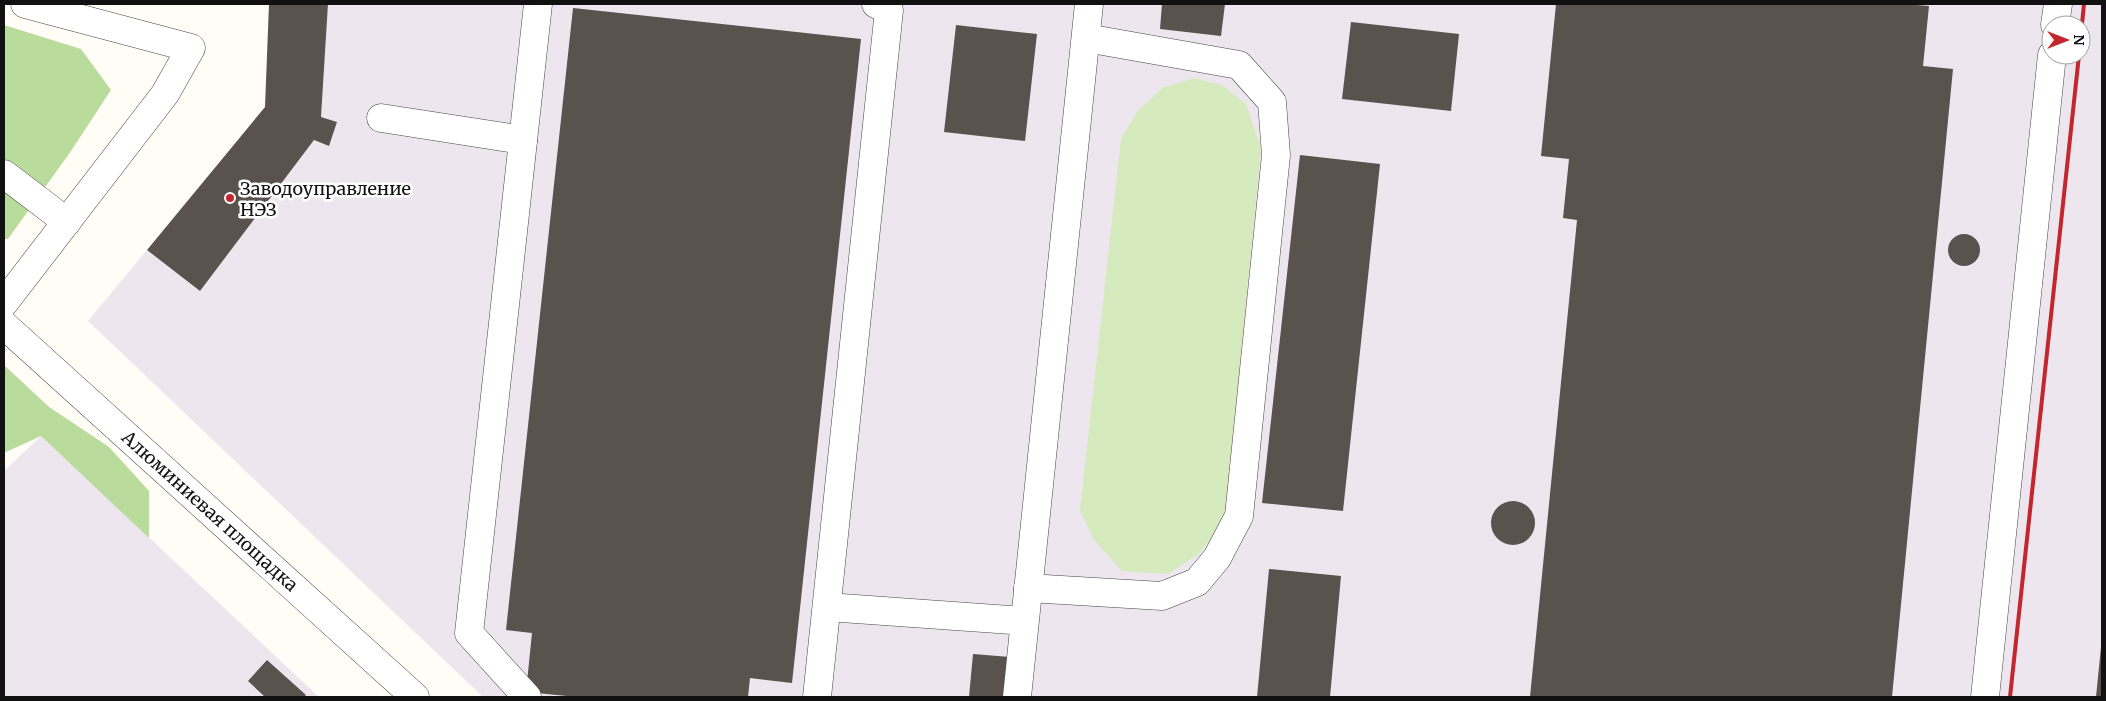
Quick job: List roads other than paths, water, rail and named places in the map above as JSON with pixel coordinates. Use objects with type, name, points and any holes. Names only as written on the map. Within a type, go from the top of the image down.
[{"type":"street","points":[[4,303],[164,94],[191,48],[25,4]]},
{"type":"street","points":[[527,697],[469,633],[538,4]]},
{"type":"street","points":[[818,697],[889,10],[876,4]]},
{"type":"street","points":[[1017,697],[1089,4]]},
{"type":"street","points":[[1028,588],[1162,596],[1197,582],[1217,558],[1239,516],[1276,155],[1272,102],[1239,65],[1086,38]]},
{"type":"street","points":[[1985,697],[2051,65]]},
{"type":"street","points":[[381,118],[523,140]]},
{"type":"street","points":[[4,174],[67,222]]},
{"type":"street","name":"Алюминиевая площадка","points":[[4,325],[415,697]]},
{"type":"street","points":[[827,607],[1024,621]]},
{"type":"railway","points":[[2083,15],[2084,4]]},
{"type":"railway","points":[[2010,697],[2078,65]]},
{"type":"place","name":"Заводоуправление НЭЗ","points":[[230,198]]}]
